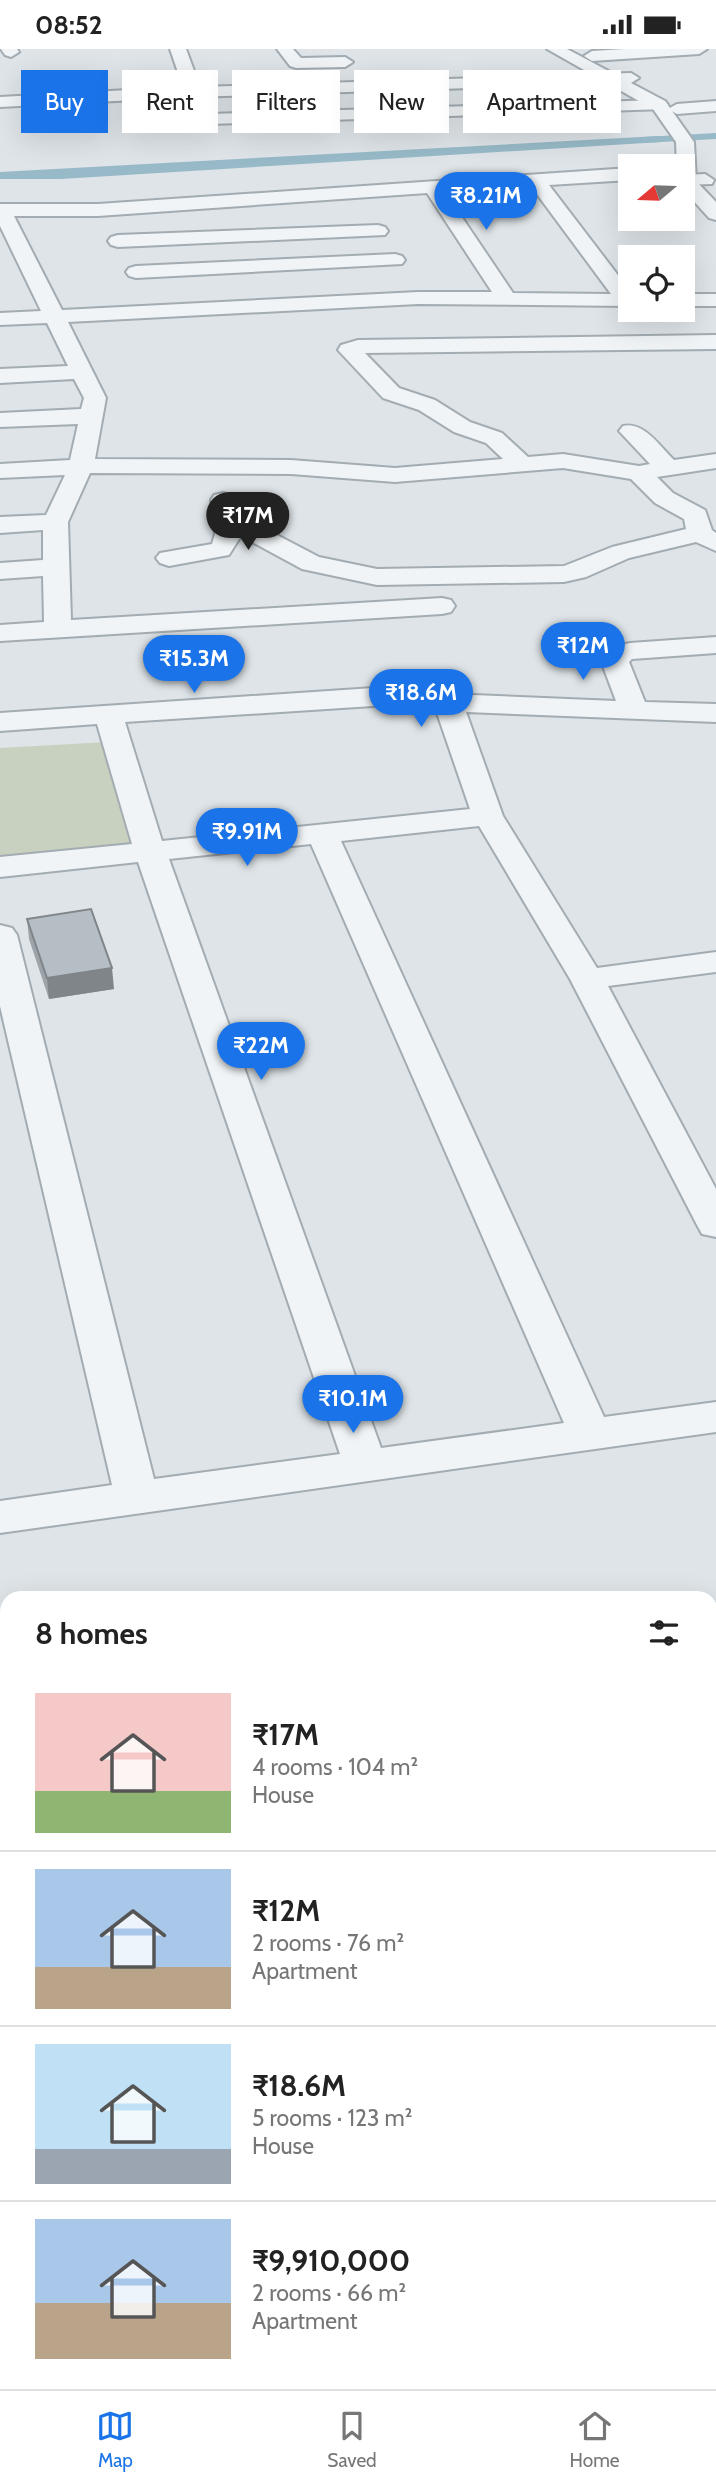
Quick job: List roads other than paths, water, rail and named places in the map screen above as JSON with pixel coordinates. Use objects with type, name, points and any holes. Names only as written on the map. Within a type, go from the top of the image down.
[{"type":"street","points":[[178,49],[185,70]]},
{"type":"street","points":[[285,49],[296,63],[359,65],[361,70]]},
{"type":"street","points":[[567,53],[699,49]]},
{"type":"street","points":[[567,53],[631,78],[677,109],[690,137],[692,154]]},
{"type":"street","points":[[567,53],[598,70]]},
{"type":"street","points":[[621,79],[631,78]]},
{"type":"street","points":[[621,83],[659,105],[690,137]]},
{"type":"street","points":[[218,91],[354,86]]},
{"type":"street","points":[[0,102],[122,96]]},
{"type":"street","points":[[218,119],[659,105]]},
{"type":"street","points":[[677,109],[716,106]]},
{"type":"street","points":[[58,629],[55,521],[81,467],[95,398],[1,209],[98,210],[618,175]]},
{"type":"street","points":[[695,178],[716,214]]},
{"type":"street","points":[[536,180],[618,287]]},
{"type":"street","points":[[432,187],[507,299]]},
{"type":"street","points":[[355,192],[418,299]]},
{"type":"street","points":[[98,210],[161,311]]},
{"type":"street","points":[[118,241],[378,231]]},
{"type":"street","points":[[136,272],[395,260]]},
{"type":"street","points":[[0,319],[418,299],[618,300]]},
{"type":"street","points":[[695,300],[716,300]]},
{"type":"street","points":[[522,464],[494,438],[462,427],[427,405],[391,393],[348,351],[358,347],[716,342]]},
{"type":"street","points":[[0,376],[81,372]]},
{"type":"street","points":[[0,420],[91,416]]},
{"type":"street","points":[[631,431],[670,468]]},
{"type":"street","points":[[0,471],[81,467],[291,467],[395,475],[563,461],[639,473],[716,461]]},
{"type":"street","points":[[169,558],[220,550],[227,542],[230,530],[223,506],[227,467]]},
{"type":"street","points":[[227,519],[311,563],[377,577],[564,574],[621,552],[711,542],[696,515],[664,498],[639,473]]},
{"type":"street","points":[[0,525],[55,521]]},
{"type":"street","points":[[0,571],[56,567]]},
{"type":"street","points":[[0,633],[442,606]]},
{"type":"street","points":[[633,708],[615,661],[622,653],[716,645]]},
{"type":"street","points":[[0,733],[110,720],[388,696],[448,703]]},
{"type":"street","points":[[448,703],[488,816],[587,979],[716,1225]]},
{"type":"street","points":[[0,722],[110,720],[448,703],[716,713]]},
{"type":"street","points":[[110,720],[150,851],[366,1466]]},
{"type":"street","points":[[0,867],[488,816]]},
{"type":"street","points":[[321,834],[591,1435]]},
{"type":"street","points":[[0,935],[137,1498]]},
{"type":"street","points":[[587,979],[716,962]]},
{"type":"street","points":[[0,1517],[716,1417]]},
{"type":"water","points":[[659,136],[661,142],[61,179],[0,179],[0,172]]},
{"type":"waterway","points":[[643,140],[716,136]]}]
